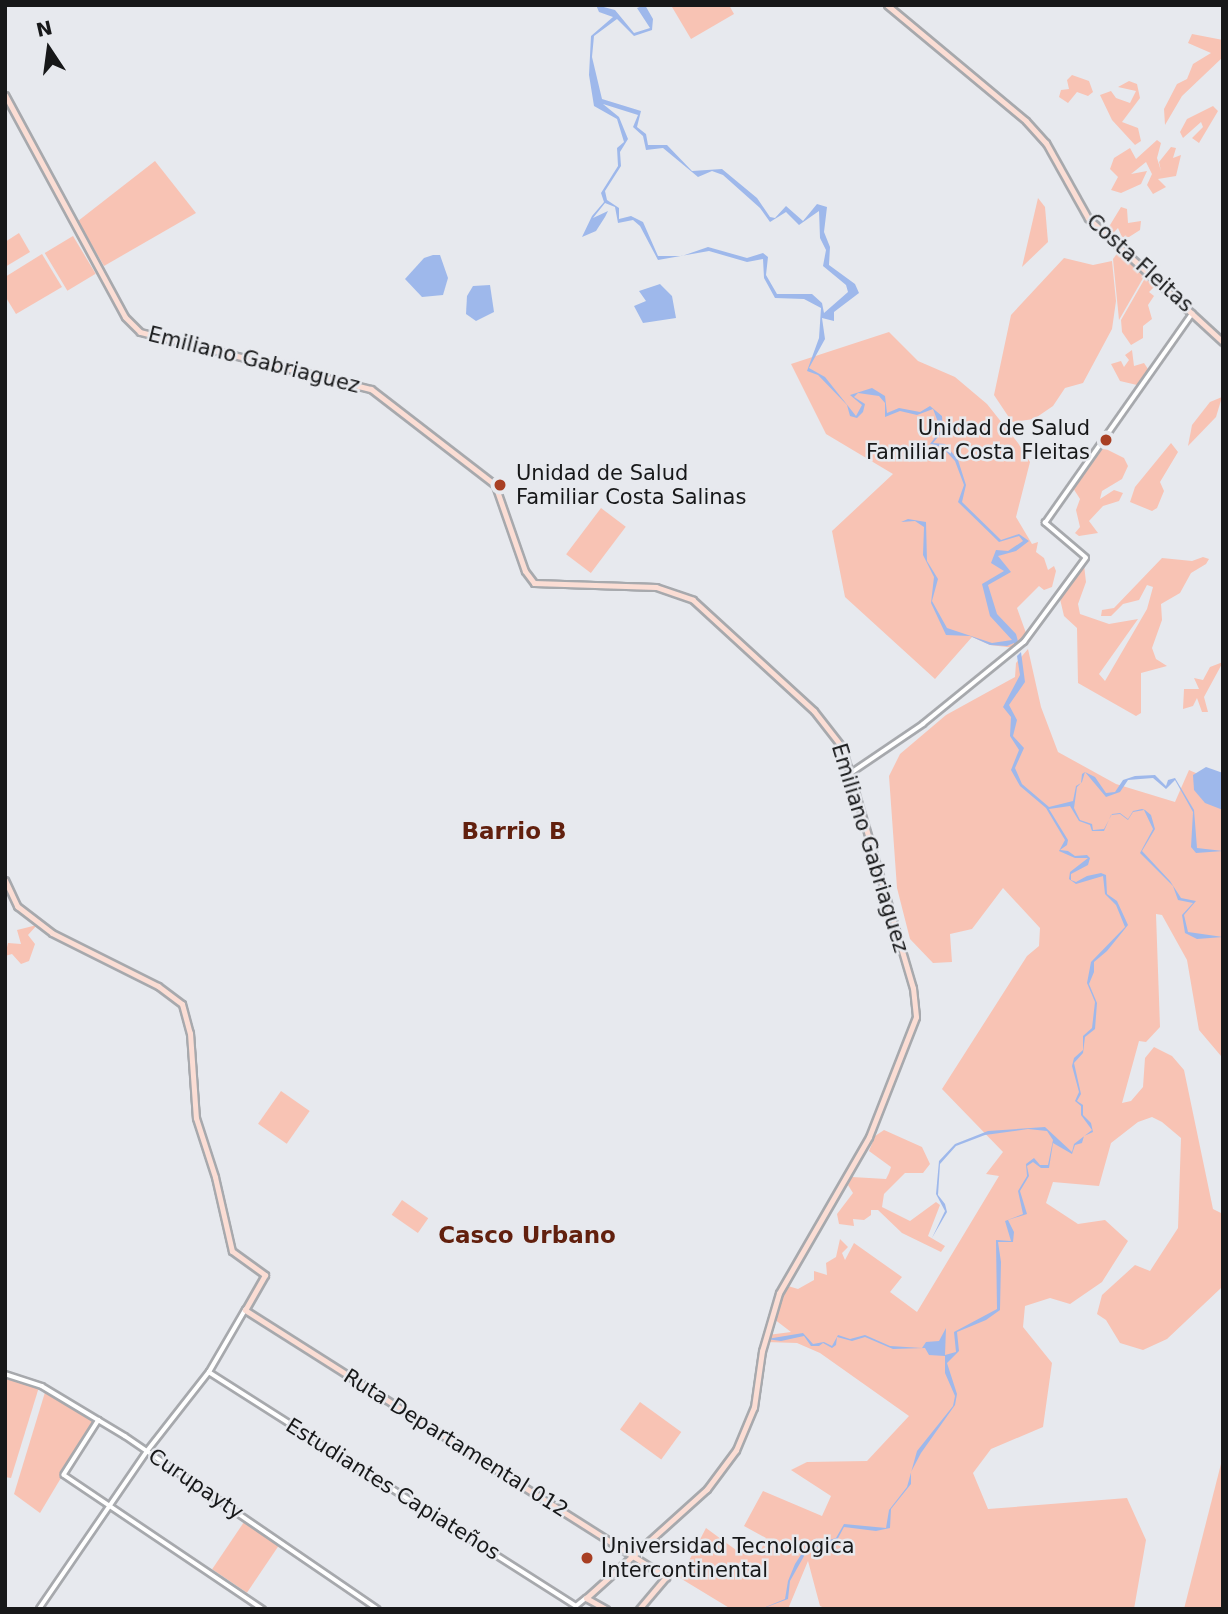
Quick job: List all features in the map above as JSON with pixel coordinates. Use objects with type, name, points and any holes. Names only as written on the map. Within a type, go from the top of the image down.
[{"type":"main road","name":"Costa Fleitas","points":[[887,5],[1026,121],[1046,143],[1084,213],[1194,312],[1223,342]]},
{"type":"main road","name":"Emiliano Gabriaguez","points":[[5,95],[132,326],[140,332],[371,389],[495,485],[525,571],[534,583],[656,587],[693,600],[830,728],[851,773],[913,988],[916,1017],[869,1137],[779,1293],[762,1351],[754,1407],[732,1456],[707,1489],[630,1554],[586,1598]]},
{"type":"main road","points":[[5,880],[17,905],[52,933],[158,986],[181,1004],[190,1033],[196,1118],[215,1177],[229,1243],[235,1254],[265,1275],[245,1310]]},
{"type":"main road","name":"Ruta Departamental 012","points":[[245,1310],[666,1577],[639,1609]]},
{"type":"main road","points":[[586,1598],[606,1609]]},
{"type":"street","points":[[851,773],[923,724],[1024,643],[1086,558],[1045,523],[1194,312]]},
{"type":"street","points":[[39,1609],[147,1451],[209,1372],[245,1310]]},
{"type":"street","name":"Estudiantes Capiateños","points":[[209,1372],[576,1606]]},
{"type":"street","name":"Curupayty","points":[[5,1374],[42,1386],[99,1420],[378,1609]]},
{"type":"street","points":[[99,1420],[64,1475],[263,1609]]},
{"type":"street","name":"Emiliano Gabriaguez","points":[[576,1606],[586,1598]]},
{"type":"shaded area","points":[[729,5],[734,14],[691,39],[672,7]]},
{"type":"shaded area","points":[[1192,34],[1223,40],[1223,57],[1182,96],[1165,125],[1164,109],[1177,84],[1187,79],[1193,64],[1211,53],[1188,43]]},
{"type":"shaded area","points":[[1072,75],[1089,81],[1093,92],[1088,96],[1077,92],[1068,103],[1059,97],[1061,90],[1069,89],[1067,80]]},
{"type":"shaded area","points":[[1129,81],[1137,84],[1140,98],[1122,122],[1138,128],[1141,141],[1135,145],[1112,120],[1100,95],[1111,91],[1116,98],[1130,103],[1136,91],[1118,87]]},
{"type":"shaded area","points":[[1213,106],[1218,111],[1199,143],[1192,138],[1203,127],[1201,122],[1183,138],[1180,132],[1187,119]]},
{"type":"shaded area","points":[[1157,140],[1161,143],[1157,158],[1161,171],[1159,162],[1171,147],[1176,148],[1173,158],[1181,155],[1176,176],[1158,179],[1166,187],[1153,194],[1147,185],[1152,174],[1146,162],[1131,174],[1147,171],[1141,184],[1121,193],[1111,190],[1118,177],[1110,169],[1114,158],[1130,148],[1136,159]]},
{"type":"shaded area","points":[[155,161],[196,213],[104,266],[78,221]]},
{"type":"shaded area","points":[[1038,198],[1045,207],[1048,242],[1022,267]]},
{"type":"shaded area","points":[[1121,207],[1127,209],[1128,223],[1141,221],[1140,230],[1129,237],[1122,237],[1118,228],[1113,233],[1107,230]]},
{"type":"shaded area","points":[[19,233],[30,252],[5,267],[5,242]]},
{"type":"shaded area","points":[[73,236],[96,274],[67,291],[45,253]]},
{"type":"shaded area","points":[[1122,247],[1146,273],[1119,320],[1113,259]]},
{"type":"shaded area","points":[[42,254],[62,287],[16,314],[5,296],[5,277]]},
{"type":"shaded area","points":[[1064,258],[1093,265],[1112,261],[1116,301],[1112,329],[1083,383],[1065,388],[1053,406],[1034,419],[1012,422],[994,395],[1011,315]]},
{"type":"shaded area","points":[[1148,273],[1158,283],[1149,292],[1154,296],[1148,305],[1152,319],[1143,326],[1143,338],[1131,345],[1122,332],[1121,320]]},
{"type":"shaded area","points":[[889,332],[918,361],[955,377],[987,404],[1018,443],[1030,462],[1016,517],[1032,544],[1038,542],[1036,552],[1044,558],[1048,570],[1054,566],[1056,571],[1052,587],[1044,590],[1039,586],[1017,608],[1026,633],[1015,648],[990,645],[972,637],[935,679],[845,597],[832,531],[893,474],[826,434],[791,364]]},
{"type":"shaded area","points":[[1132,350],[1134,366],[1144,363],[1150,372],[1137,385],[1120,381],[1111,364],[1121,361],[1124,367],[1129,360],[1125,355]]},
{"type":"shaded area","points":[[1222,397],[1216,417],[1188,446],[1192,425],[1210,402]]},
{"type":"shaded area","points":[[1171,443],[1178,452],[1160,482],[1164,491],[1157,508],[1152,511],[1130,502],[1135,487]]},
{"type":"shaded area","points":[[1104,448],[1124,458],[1128,466],[1122,479],[1102,491],[1100,499],[1114,490],[1123,493],[1119,501],[1103,506],[1089,521],[1098,533],[1079,536],[1075,533],[1080,527],[1076,510],[1080,499],[1073,488],[1088,462]]},
{"type":"shaded area","points":[[601,508],[626,527],[591,573],[566,554]]},
{"type":"shaded area","points":[[1203,557],[1209,559],[1206,564],[1191,573],[1180,593],[1161,604],[1162,620],[1152,648],[1156,659],[1167,666],[1141,673],[1141,713],[1136,716],[1078,683],[1077,628],[1064,616],[1060,599],[1084,565],[1086,582],[1078,604],[1080,614],[1109,624],[1138,619],[1099,674],[1105,681],[1147,609],[1153,587],[1147,585],[1139,600],[1123,604],[1111,616],[1101,616],[1102,610],[1114,608],[1162,558],[1192,561]]},
{"type":"shaded area","points":[[1028,649],[1041,707],[1058,752],[1116,784],[1175,802],[1189,770],[1223,785],[1223,1064],[1221,1056],[1199,1030],[1187,960],[1162,915],[1156,914],[1160,1027],[1146,1042],[1139,1041],[1122,1103],[1131,1101],[1143,1087],[1145,1058],[1154,1047],[1172,1056],[1184,1070],[1213,1209],[1223,1214],[1221,1288],[1167,1339],[1143,1350],[1120,1343],[1106,1320],[1097,1314],[1102,1295],[1135,1265],[1150,1271],[1178,1228],[1181,1138],[1152,1117],[1138,1122],[1111,1143],[1099,1186],[1053,1182],[1046,1203],[1078,1224],[1105,1220],[1128,1241],[1102,1282],[1070,1304],[1050,1298],[1025,1306],[1023,1327],[1052,1363],[1043,1427],[991,1449],[973,1473],[988,1509],[1127,1498],[1146,1540],[1134,1609],[827,1609],[820,1606],[808,1561],[788,1609],[731,1609],[680,1578],[706,1528],[736,1550],[759,1555],[766,1538],[744,1526],[763,1491],[822,1516],[831,1496],[791,1470],[807,1462],[867,1461],[909,1416],[820,1353],[797,1343],[766,1342],[768,1335],[791,1332],[774,1319],[788,1286],[798,1289],[814,1280],[814,1271],[827,1275],[826,1263],[836,1257],[840,1239],[848,1247],[842,1253],[845,1260],[854,1243],[902,1277],[890,1292],[917,1312],[999,1176],[986,1174],[1003,1152],[942,1089],[1027,956],[1039,946],[1040,928],[1003,888],[972,929],[950,934],[952,962],[933,963],[910,939],[897,888],[889,776],[900,754],[946,715],[1015,677],[1016,663]]},
{"type":"shaded area","points":[[1223,662],[1204,697],[1208,712],[1202,712],[1197,698],[1193,706],[1183,709],[1184,689],[1199,689],[1194,678],[1203,680],[1210,667]]},
{"type":"shaded area","points":[[37,925],[28,935],[35,944],[29,961],[21,964],[12,954],[5,956],[8,943],[21,944],[17,930]]},
{"type":"shaded area","points":[[281,1091],[310,1111],[287,1144],[258,1124]]},
{"type":"shaded area","points":[[884,1130],[922,1147],[930,1164],[923,1173],[905,1173],[884,1194],[882,1207],[910,1221],[936,1202],[940,1205],[928,1236],[945,1246],[941,1252],[902,1233],[878,1210],[871,1210],[871,1215],[864,1220],[853,1219],[854,1226],[839,1224],[837,1214],[853,1193],[848,1185],[852,1177],[886,1179],[889,1173],[891,1167],[869,1151],[875,1136]]},
{"type":"shaded area","points":[[402,1200],[428,1218],[418,1233],[392,1215]]},
{"type":"shaded area","points":[[5,1377],[39,1387],[11,1478],[5,1477]]},
{"type":"shaded area","points":[[46,1389],[95,1421],[40,1513],[14,1494]]},
{"type":"shaded area","points":[[640,1402],[681,1432],[661,1459],[620,1430]]},
{"type":"shaded area","points":[[1222,1460],[1223,1609],[1184,1609]]},
{"type":"shaded area","points":[[244,1522],[279,1545],[247,1593],[212,1569]]},
{"type":"water","points":[[596,5],[615,10],[634,33],[650,28],[637,8],[645,5],[653,19],[652,30],[634,36],[617,19],[594,36],[592,57],[602,99],[641,111],[637,127],[646,134],[648,145],[667,145],[692,171],[722,169],[757,198],[770,217],[775,218],[786,206],[803,221],[817,204],[827,207],[824,232],[830,247],[829,265],[855,284],[859,293],[834,312],[834,321],[822,318],[825,339],[809,368],[825,377],[856,416],[862,405],[850,395],[872,388],[885,396],[887,413],[899,408],[920,412],[930,406],[942,416],[943,431],[933,443],[945,444],[958,460],[966,485],[962,502],[1001,540],[1019,534],[1029,541],[1016,551],[998,556],[1011,572],[988,585],[997,614],[1016,634],[1019,645],[1015,648],[1014,643],[1007,646],[990,645],[970,636],[946,635],[931,603],[934,577],[923,555],[924,527],[915,521],[901,522],[908,519],[926,522],[927,561],[938,579],[932,601],[947,628],[992,643],[1012,640],[990,616],[982,584],[1004,571],[991,563],[996,550],[1008,551],[1023,541],[1019,536],[999,542],[958,502],[964,485],[955,461],[942,447],[930,444],[941,430],[933,409],[917,415],[900,411],[885,417],[885,403],[879,396],[858,393],[854,397],[865,404],[863,412],[857,418],[850,416],[847,405],[818,375],[807,371],[819,338],[821,308],[804,299],[775,298],[764,278],[763,259],[747,262],[709,251],[683,256],[708,247],[747,258],[763,253],[768,257],[766,275],[777,294],[812,294],[822,303],[824,313],[848,292],[846,285],[823,266],[826,250],[820,238],[819,211],[799,225],[786,212],[770,222],[760,208],[723,175],[712,171],[698,177],[663,148],[646,150],[643,136],[633,127],[638,115],[603,104],[619,117],[628,139],[620,152],[621,166],[605,191],[607,200],[619,208],[619,219],[631,216],[643,222],[658,256],[681,256],[658,260],[640,226],[633,220],[618,223],[615,207],[605,203],[593,218],[608,211],[596,231],[582,237],[592,216],[604,202],[601,193],[618,166],[617,148],[624,142],[617,119],[594,106],[589,75],[591,36],[613,17],[599,12]]},
{"type":"water","points":[[440,255],[448,278],[443,295],[422,297],[405,279],[424,258]]},
{"type":"water","points":[[660,284],[672,296],[676,318],[643,323],[634,306],[646,301],[639,291]]},
{"type":"water","points":[[490,285],[494,312],[476,321],[466,314],[467,296],[473,286]]},
{"type":"water","points":[[1021,652],[1025,682],[1009,705],[1017,720],[1013,736],[1024,748],[1015,768],[1022,784],[1049,807],[1073,801],[1076,786],[1081,783],[1077,787],[1074,808],[1080,820],[1092,824],[1093,830],[1104,829],[1109,820],[1104,831],[1092,831],[1090,825],[1079,821],[1070,806],[1049,809],[1068,840],[1067,845],[1060,850],[1075,856],[1087,855],[1090,858],[1088,865],[1071,874],[1071,880],[1076,882],[1101,873],[1106,875],[1107,894],[1117,901],[1128,925],[1107,951],[1094,962],[1094,972],[1089,984],[1097,1003],[1095,1029],[1085,1037],[1083,1053],[1074,1063],[1081,1094],[1077,1101],[1083,1105],[1083,1115],[1091,1123],[1093,1132],[1085,1136],[1092,1130],[1081,1115],[1081,1106],[1075,1101],[1079,1092],[1072,1066],[1074,1058],[1083,1050],[1083,1036],[1092,1028],[1095,1002],[1087,983],[1091,962],[1125,927],[1116,905],[1105,894],[1103,876],[1076,884],[1069,879],[1070,872],[1088,858],[1075,858],[1059,851],[1065,840],[1046,808],[1020,786],[1011,770],[1019,750],[1010,736],[1011,717],[1003,707],[1020,675],[1017,656]]},
{"type":"water","points":[[1206,767],[1223,773],[1223,810],[1205,803],[1194,790],[1193,775]]},
{"type":"water","points":[[1085,772],[1095,777],[1106,793],[1115,792],[1123,780],[1135,776],[1155,775],[1166,786],[1168,780],[1175,778],[1194,810],[1197,848],[1223,851],[1196,853],[1191,847],[1193,812],[1175,780],[1166,789],[1153,778],[1128,780],[1120,792],[1106,797]]},
{"type":"water","points":[[1142,809],[1145,810],[1151,815],[1155,829],[1142,851],[1170,881],[1181,898],[1196,901],[1184,915],[1188,932],[1223,937],[1197,939],[1185,933],[1182,915],[1193,903],[1178,900],[1173,886],[1140,853],[1153,829],[1144,810],[1133,812],[1128,820],[1120,814],[1111,815],[1120,813],[1128,819],[1133,811]]},
{"type":"water","points":[[1045,1127],[1072,1152],[1074,1144],[1084,1136],[1082,1143],[1075,1145],[1072,1154],[1053,1143],[1049,1168],[1041,1168],[1033,1162],[1027,1166],[1029,1176],[1020,1191],[1027,1214],[1008,1220],[1014,1232],[1013,1242],[998,1242],[1001,1262],[1000,1310],[986,1320],[957,1332],[959,1351],[947,1363],[957,1394],[955,1405],[911,1471],[917,1451],[953,1406],[955,1396],[945,1373],[945,1356],[929,1355],[925,1348],[893,1349],[865,1337],[852,1341],[837,1337],[836,1345],[832,1348],[823,1343],[811,1346],[804,1336],[781,1341],[767,1339],[803,1333],[813,1344],[824,1342],[832,1346],[838,1335],[850,1339],[865,1335],[890,1346],[922,1348],[926,1342],[939,1341],[946,1328],[945,1355],[956,1352],[954,1332],[997,1309],[996,1240],[1011,1241],[1005,1221],[1023,1214],[1018,1191],[1027,1176],[1026,1164],[1034,1158],[1040,1165],[1048,1165],[1053,1140],[1047,1131],[1028,1129],[985,1135],[956,1146],[940,1164],[938,1195],[947,1212],[932,1238],[945,1211],[936,1194],[939,1161],[955,1144],[988,1131]]},
{"type":"water","points":[[911,1473],[911,1484],[891,1509],[890,1528],[876,1531],[844,1527],[836,1542],[808,1549],[790,1581],[788,1599],[761,1609],[785,1599],[788,1581],[806,1547],[836,1538],[844,1524],[886,1528],[889,1510],[907,1487]]},
{"type":"place","name":"Unidad de Salud Familiar Costa Fleitas","points":[[1106,440]]},
{"type":"place","name":"Unidad de Salud Familiar Costa Salinas","points":[[500,485]]},
{"type":"place","name":"Universidad Tecnologica Intercontinental","points":[[587,1558]]},
{"type":"district","name":"Barrio B","points":[[514,831]]},
{"type":"district","name":"Casco Urbano","points":[[527,1235]]}]
